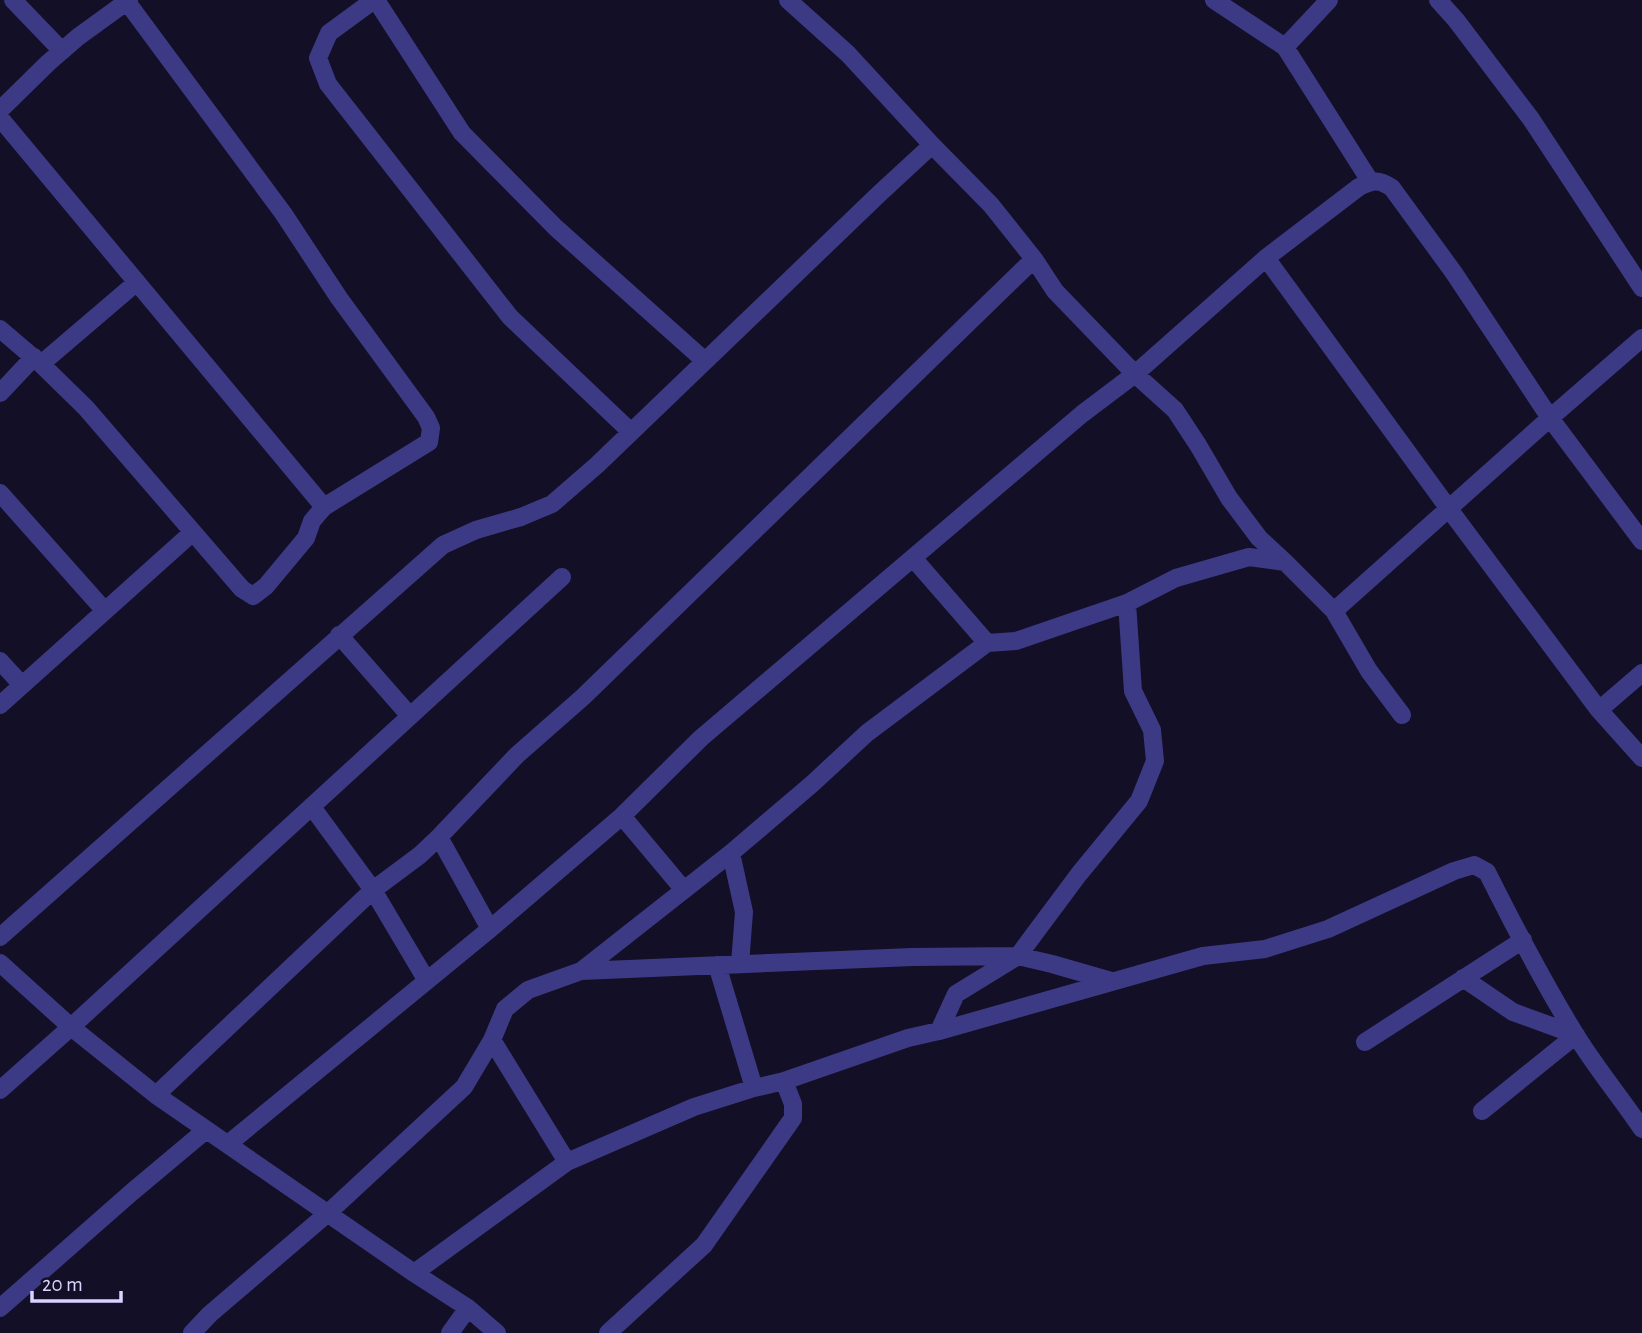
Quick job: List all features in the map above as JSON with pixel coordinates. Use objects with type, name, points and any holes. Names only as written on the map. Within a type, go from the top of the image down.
[{"type":"street","points":[[13,0],[62,51]]},
{"type":"street","points":[[631,432],[510,317],[328,84],[318,58],[329,33],[375,0],[462,132],[556,228],[705,361]]},
{"type":"street","points":[[788,0],[848,54],[991,205],[1034,259],[1055,291],[1135,374],[1175,410],[1229,498],[1259,538],[1334,611],[1369,671],[1402,715]]},
{"type":"street","points":[[1214,0],[1285,47],[1370,181]]},
{"type":"street","points":[[1285,47],[1329,0]]},
{"type":"street","points":[[1438,0],[1457,20],[1531,119],[1642,288]]},
{"type":"street","points":[[0,110],[78,37],[128,1],[426,417],[431,428],[429,442],[324,507],[312,521],[306,538],[266,586],[253,596],[242,589],[86,408],[38,361],[0,329]]},
{"type":"street","points":[[0,118],[324,507]]},
{"type":"street","points":[[0,937],[443,545],[476,530],[521,517],[552,504],[932,145]]},
{"type":"street","points":[[228,1144],[622,816],[701,738],[1082,414],[1135,374],[1266,258],[1370,181],[1381,181],[1392,188],[1454,273],[1550,418],[1642,541]]},
{"type":"street","points":[[1266,258],[1599,710],[1642,758]]},
{"type":"street","points":[[156,1095],[373,890],[420,855],[439,837],[517,755],[583,697],[1034,259]]},
{"type":"street","points":[[0,393],[137,282]]},
{"type":"street","points":[[1334,611],[1642,338]]},
{"type":"street","points":[[0,493],[105,611]]},
{"type":"street","points":[[0,705],[193,532]]},
{"type":"street","points":[[580,971],[731,853],[867,733],[987,643],[1016,641],[1127,603],[1176,578],[1249,557],[1285,562]]},
{"type":"street","points":[[913,558],[987,643]]},
{"type":"street","points":[[0,1090],[562,577]]},
{"type":"street","points":[[939,1031],[956,994],[1018,956],[1079,874],[1139,801],[1155,761],[1152,730],[1133,691],[1127,603]]},
{"type":"street","points":[[339,635],[410,716]]},
{"type":"street","points":[[0,661],[22,685]]},
{"type":"street","points":[[1599,710],[1642,673]]},
{"type":"street","points":[[312,807],[373,890],[427,981]]},
{"type":"street","points":[[622,816],[684,890]]},
{"type":"street","points":[[439,837],[489,929]]},
{"type":"street","points":[[731,853],[744,912],[740,964]]},
{"type":"street","points":[[414,1273],[566,1163],[694,1107],[784,1081],[908,1038],[1111,981],[1203,956],[1265,949],[1328,929],[1454,871],[1474,865],[1487,872],[1576,1035],[1642,1129]]},
{"type":"street","points":[[1365,1042],[1522,940]]},
{"type":"street","points":[[192,1333],[210,1314],[328,1213],[464,1087],[492,1040],[505,1009],[528,990],[580,971],[912,957],[1018,956],[1111,981]]},
{"type":"street","points":[[0,963],[71,1027],[156,1095],[468,1308],[497,1333]]},
{"type":"street","points":[[717,965],[754,1088]]},
{"type":"street","points":[[1463,978],[1513,1012],[1576,1035]]},
{"type":"street","points":[[1482,1111],[1576,1035]]},
{"type":"street","points":[[492,1040],[566,1163]]},
{"type":"street","points":[[608,1333],[704,1245],[793,1118],[793,1104],[784,1081]]},
{"type":"street","points":[[0,1308],[206,1130]]},
{"type":"street","points":[[450,1333],[468,1308]]}]
